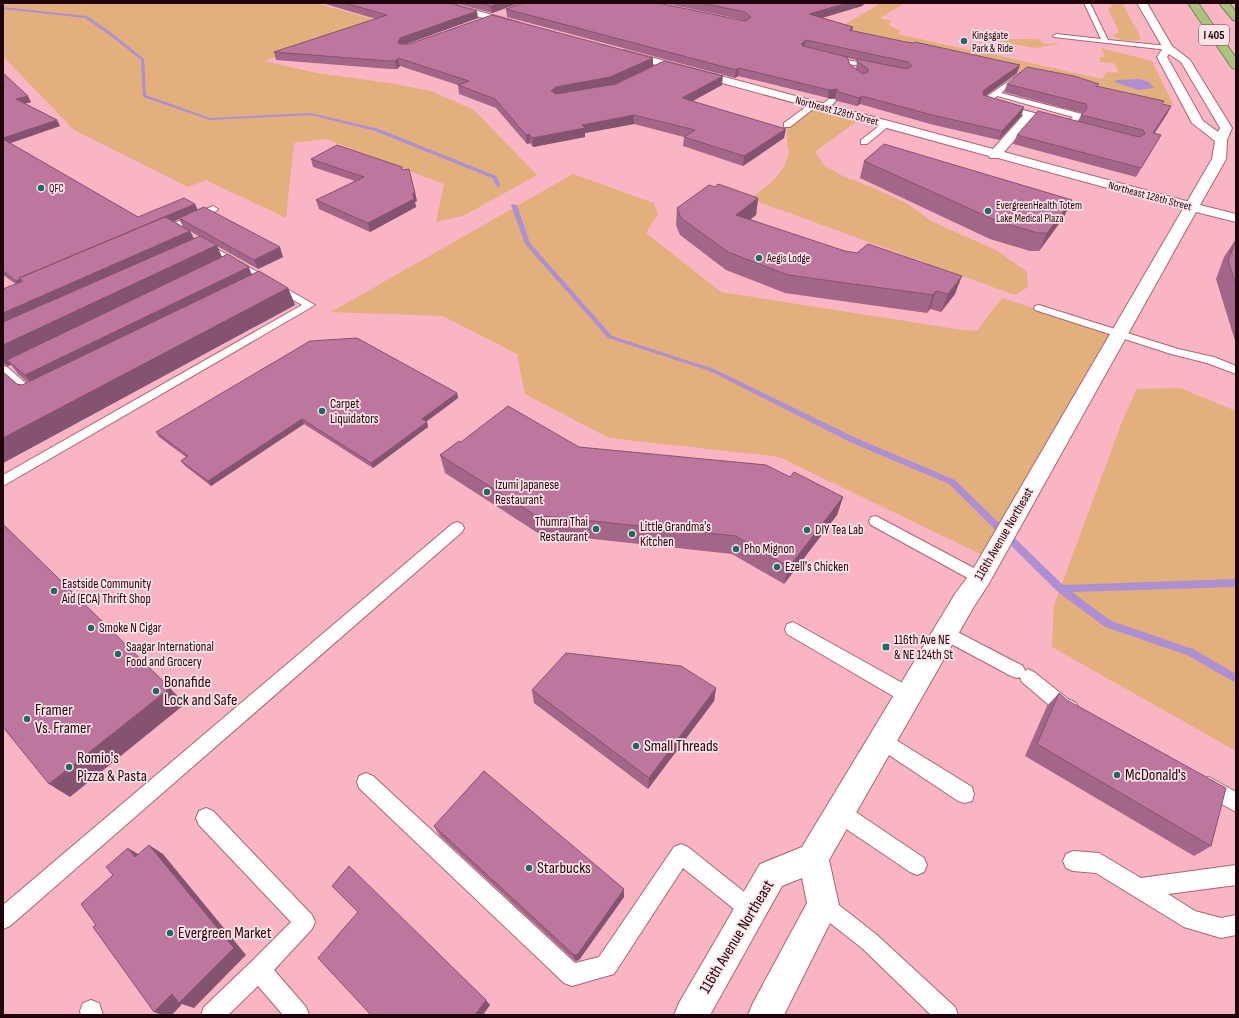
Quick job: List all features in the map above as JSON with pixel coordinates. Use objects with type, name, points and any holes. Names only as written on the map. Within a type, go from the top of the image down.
[{"type":"highway","name":"I 405","points":[[1193,3],[1236,66]]},
{"type":"highway","points":[[1224,3],[1236,18]]},
{"type":"street","points":[[439,3],[529,28]]},
{"type":"street","points":[[1142,3],[1168,48],[1162,57],[1198,123],[1221,140]]},
{"type":"street","points":[[476,23],[508,12]]},
{"type":"street","name":"116th Avenue Northeast","points":[[691,1015],[771,876],[813,858],[964,601],[982,575],[1219,159],[1221,140],[1226,128],[1185,60],[1168,48]]},
{"type":"street","name":"Northeast 128th Street","points":[[613,50],[662,66],[818,106],[1236,218]]},
{"type":"street","points":[[995,154],[1029,116]]},
{"type":"street","points":[[765,1015],[822,905],[813,858]]},
{"type":"lane","points":[[1087,3],[1106,42]]},
{"type":"lane","points":[[1056,36],[1168,48]]},
{"type":"lane","points":[[824,57],[884,69]]},
{"type":"lane","points":[[850,62],[851,71]]},
{"type":"lane","points":[[996,94],[1079,116],[1072,126],[1029,116],[985,102],[1020,75]]},
{"type":"lane","points":[[787,125],[818,106],[832,101]]},
{"type":"lane","points":[[864,142],[886,125]]},
{"type":"lane","points":[[3,481],[310,305],[193,238],[169,228],[213,209]]},
{"type":"lane","points":[[194,253],[208,247]]},
{"type":"lane","points":[[221,269],[235,262]]},
{"type":"lane","points":[[252,288],[266,281]]},
{"type":"lane","points":[[1039,308],[1117,338],[1210,360],[1236,370]]},
{"type":"lane","points":[[8,371],[35,397],[42,394]]},
{"type":"lane","points":[[876,521],[982,575]]},
{"type":"lane","points":[[3,919],[457,528]]},
{"type":"lane","points":[[793,629],[909,696]]},
{"type":"lane","points":[[946,633],[1023,674],[1062,705],[1082,716]]},
{"type":"lane","points":[[882,741],[965,794]]},
{"type":"lane","points":[[1191,776],[1236,803]]},
{"type":"lane","points":[[366,782],[572,975],[606,966],[681,854],[751,910]]},
{"type":"lane","points":[[840,813],[917,865]]},
{"type":"lane","points":[[206,818],[305,922],[259,970],[212,1015]]},
{"type":"lane","points":[[1073,861],[1099,863],[1191,920],[1221,928],[1236,925]]},
{"type":"lane","points":[[1139,888],[1236,874]]},
{"type":"lane","points":[[822,905],[870,942],[947,1015]]},
{"type":"lane","points":[[259,970],[293,1013]]},
{"type":"shaded area","points":[[3,3],[316,3],[380,21],[264,61],[317,73],[389,83],[431,91],[474,110],[537,175],[463,216],[436,222],[444,184],[326,139],[294,143],[286,218],[206,180],[188,187],[74,130],[3,56]]},
{"type":"shaded area","points":[[881,3],[905,3],[880,18],[891,21],[889,23],[890,26],[901,31],[897,34],[970,50],[974,47],[985,49],[982,52],[1102,79],[1107,72],[1119,73],[1114,63],[1101,62],[1099,57],[1105,57],[1101,48],[1152,61],[1174,106],[834,31]]},
{"type":"shaded area","points":[[1110,3],[1122,3],[1141,38],[1139,40],[1121,39],[1113,35],[1119,32],[1108,8],[1112,8]]},
{"type":"shaded area","points":[[998,39],[1038,39],[1045,44],[1058,44],[1035,48],[997,41]]},
{"type":"shaded area","points":[[1139,79],[1149,82],[1154,88],[1138,90],[1115,82],[1116,80]]},
{"type":"shaded area","points":[[815,105],[861,118],[815,152],[825,166],[843,176],[908,204],[931,221],[996,250],[1027,272],[1028,287],[1015,295],[751,199],[775,179],[784,167],[789,153],[787,142],[787,125]]},
{"type":"shaded area","points":[[573,174],[654,203],[658,214],[646,233],[721,292],[977,331],[1002,298],[1118,336],[991,559],[779,457],[609,438],[525,394],[517,354],[443,316],[331,312]]},
{"type":"shaded area","points":[[1180,388],[1236,411],[1236,751],[1052,647],[1054,605],[1123,419],[1137,389]]},
{"type":"building","points":[[345,3],[449,3],[477,11],[400,38],[398,42],[400,44],[409,44],[492,15],[653,58],[610,77],[556,87],[551,91],[556,94],[616,84],[664,61],[723,76],[682,98],[786,129],[744,156],[684,137],[695,130],[634,115],[582,125],[585,128],[532,138],[529,134],[526,135],[495,99],[458,85],[469,81],[398,58],[395,61],[389,61],[274,52],[387,15]]},
{"type":"building","points":[[481,3],[499,3],[491,6]]},
{"type":"building","points":[[524,3],[658,3],[745,21],[751,17],[745,12],[701,3],[848,3],[809,14],[853,27],[849,30],[906,42],[915,42],[1020,65],[984,90],[983,95],[1024,107],[1002,131],[932,115],[862,96],[859,98],[839,92],[837,89],[829,90],[739,68],[736,70],[506,9]],"holes":[[[806,40],[908,62],[912,66],[907,69],[857,59],[857,61],[868,69],[868,72],[863,74],[850,65],[847,57],[803,46],[801,44]]]},
{"type":"building","points":[[1027,67],[1074,76],[1099,84],[1096,86],[1164,101],[1162,104],[1171,106],[1153,133],[1161,135],[1141,168],[1017,135],[1038,111],[1139,137],[1145,134],[1143,130],[1081,115],[1087,109],[1086,104],[1007,84]]},
{"type":"building","points":[[3,73],[28,96],[16,99],[57,120],[3,138]]},
{"type":"building","points":[[3,139],[138,217],[184,198],[195,204],[19,278],[20,279],[16,281],[3,271]]},
{"type":"building","points":[[884,144],[1072,200],[1047,233],[1038,233],[997,221],[864,161]]},
{"type":"building","points":[[337,145],[402,167],[402,170],[409,169],[415,193],[413,193],[414,199],[368,223],[316,200],[364,177],[311,159]]},
{"type":"building","points":[[718,184],[758,198],[736,215],[845,251],[857,253],[868,244],[962,276],[948,294],[936,291],[933,295],[788,275],[728,252],[681,218],[677,208],[709,185],[715,187]]},
{"type":"building","points":[[204,207],[280,247],[254,260],[179,218]]},
{"type":"building","points":[[165,217],[190,231],[3,313],[3,289],[23,281],[19,278]]},
{"type":"building","points":[[200,236],[217,245],[3,345],[3,322]]},
{"type":"building","points":[[1236,239],[1236,285],[1228,261]]},
{"type":"building","points":[[228,254],[249,267],[25,375],[7,360]]},
{"type":"building","points":[[259,271],[288,288],[3,438],[3,372],[17,384],[22,385]]},
{"type":"building","name":"Carpet Liquidators","points":[[357,338],[457,393],[422,419],[427,422],[371,463],[302,419],[208,481],[181,461],[188,456],[156,432],[310,341]]},
{"type":"building","points":[[508,406],[579,447],[766,465],[790,477],[794,472],[843,497],[789,567],[736,536],[535,515],[440,455],[459,441],[461,442]]},
{"type":"building","points":[[3,524],[170,688],[49,784],[3,727]]},
{"type":"building","name":"Small Threads","points":[[566,653],[681,666],[716,688],[649,778],[532,690]]},
{"type":"building","name":"McDonald's","points":[[1059,693],[1067,700],[1226,788],[1211,846],[1037,744]]},
{"type":"building","name":"Starbucks","points":[[484,771],[624,889],[578,954],[574,955],[434,826]]},
{"type":"building","name":"Evergreen Market","points":[[149,845],[234,948],[179,1003],[172,994],[154,1012],[93,927],[96,925],[81,904],[113,875],[106,867],[128,848],[135,857]]},
{"type":"building","points":[[349,866],[486,1000],[475,1015],[371,1015],[318,958],[358,912],[332,886]]},
{"type":"waterway","points":[[3,8],[86,17],[112,35],[143,60],[144,96],[210,119],[311,114],[377,130],[494,177],[499,186]]},
{"type":"waterway","points":[[514,205],[527,243],[610,337],[712,370],[853,440],[952,482],[1061,589]]},
{"type":"waterway","points":[[1061,589],[1236,583]]},
{"type":"waterway","points":[[1061,589],[1108,624],[1190,652],[1236,679]]},
{"type":"place","name":"Kingsgate Park & Ride","points":[[964,41]]},
{"type":"place","name":"QFC","points":[[41,188]]},
{"type":"place","name":"EvergreenHealth Totem Lake Medical Plaza","points":[[988,211]]},
{"type":"place","name":"Aegis Lodge","points":[[759,258]]},
{"type":"place","name":"Carpet Liquidators","points":[[322,411]]},
{"type":"place","name":"Izumi Japanese Restaurant","points":[[487,492]]},
{"type":"place","name":"Thumra Thai Restaurant","points":[[596,529]]},
{"type":"place","name":"DIY Tea Lab","points":[[807,530]]},
{"type":"place","name":"Little Grandma's Kitchen","points":[[632,534]]},
{"type":"place","name":"Pho Mignon","points":[[736,549]]},
{"type":"place","name":"Ezell's Chicken","points":[[777,567]]},
{"type":"place","name":"Eastside Community Aid (ECA) Thrift Shop","points":[[54,591]]},
{"type":"place","name":"Smoke N Cigar","points":[[91,628]]},
{"type":"place","name":"116th Ave NE & NE 124th St","points":[[886,647]]},
{"type":"place","name":"Saagar International Food and Grocery","points":[[118,654]]},
{"type":"place","name":"Bonafide Lock and Safe","points":[[156,691]]},
{"type":"place","name":"Framer Vs. Framer","points":[[27,719]]},
{"type":"place","name":"Small Threads","points":[[636,746]]},
{"type":"place","name":"Romio's Pizza & Pasta","points":[[69,767]]},
{"type":"place","name":"McDonald's","points":[[1117,775]]},
{"type":"place","name":"Starbucks","points":[[529,868]]},
{"type":"place","name":"Evergreen Market","points":[[170,933]]}]
